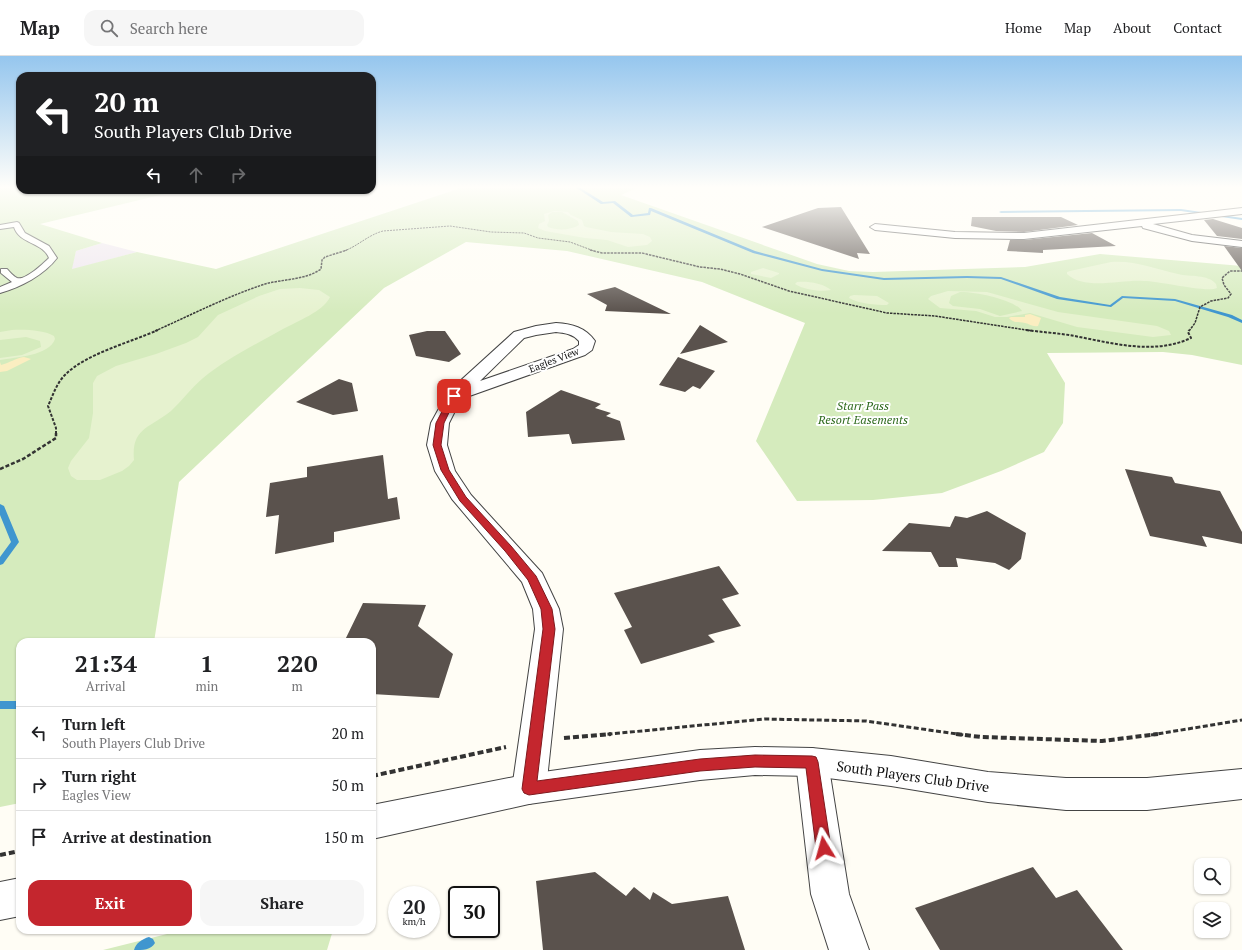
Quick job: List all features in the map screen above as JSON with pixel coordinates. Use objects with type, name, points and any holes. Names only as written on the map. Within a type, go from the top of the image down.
[{"type":"street","points":[[891,229],[955,235],[1024,236],[1088,229]]},
{"type":"street","points":[[1155,229],[1192,238],[1242,244]]},
{"type":"street","name":"Eagles View","points":[[454,396],[579,352],[586,347],[587,341],[580,334],[567,329],[554,328],[531,330],[519,335],[454,396],[440,423],[437,445],[445,470],[463,499],[533,579],[546,609],[549,629],[529,789]]},
{"type":"street","name":"South Players Club Drive","points":[[376,821],[529,789],[700,765],[755,761],[812,762],[891,771],[988,787],[1066,794],[1147,794],[1242,784]]},
{"type":"street","points":[[812,762],[830,894],[849,950]]},
{"type":"street","points":[[0,901],[16,898]]},
{"type":"lane","points":[[0,290],[22,282],[47,266],[53,258],[50,250],[20,233],[17,229]]},
{"type":"lane","points":[[4,271],[14,280],[22,282]]},
{"type":"path","points":[[0,470],[23,459],[56,438],[56,428],[48,406],[58,384],[66,374],[80,362],[149,334],[240,293],[266,284],[314,274],[321,269],[322,260],[325,257],[355,247],[373,234],[420,229]]},
{"type":"path","points":[[469,229],[491,232],[524,233],[538,238],[570,242],[595,251],[642,254],[740,274],[789,291],[887,313],[935,316],[1111,343],[1144,346],[1167,345],[1185,342],[1191,338],[1188,332],[1195,323],[1200,307],[1211,301],[1228,298],[1230,294],[1222,278],[1230,271],[1242,271]]},
{"type":"path","points":[[587,735],[765,718],[866,721],[981,737],[1102,742],[1178,732],[1242,720]]},
{"type":"path","points":[[376,775],[508,746]]},
{"type":"path","points":[[0,856],[16,852]]},
{"type":"shaded area","points":[[102,243],[137,252],[71,270],[76,251]]},
{"type":"green space","name":"Starr Pass Resort Easements","points":[[0,229],[55,229],[102,243],[76,251],[72,269],[137,252],[216,269],[338,229],[717,229],[817,264],[849,271],[873,272],[1025,267],[1100,254],[1242,266],[1242,365],[1192,355],[1163,352],[1047,353],[1065,383],[1063,423],[1044,452],[1001,471],[942,493],[873,500],[797,501],[756,441],[805,323],[702,282],[567,251],[466,242],[384,288],[179,482],[155,638],[16,638],[16,804],[0,807]]},
{"type":"green space","points":[[540,229],[595,229],[611,232],[643,234],[650,237],[652,241],[647,245],[628,247],[607,240],[545,231]]},
{"type":"green space","points":[[1111,262],[1128,262],[1178,274],[1204,277],[1213,281],[1217,288],[1203,289],[1144,281],[1093,283],[1075,279],[1067,274],[1067,272],[1070,271]]},
{"type":"green space","points":[[763,268],[779,274],[771,278],[751,274],[751,272]]},
{"type":"green space","points":[[797,282],[815,283],[831,290],[818,291],[808,289],[795,284]]},
{"type":"green space","points":[[300,288],[319,290],[330,297],[322,307],[309,316],[221,364],[203,378],[171,411],[139,435],[134,449],[134,460],[122,471],[100,480],[77,480],[71,476],[68,468],[71,461],[89,438],[93,413],[93,383],[97,376],[116,366],[186,343],[198,337],[218,315],[259,296],[280,289]]},
{"type":"green space","points":[[948,291],[987,292],[1058,312],[1157,326],[1169,331],[1171,335],[1153,337],[1077,327],[1030,313],[1007,317],[995,317],[976,311],[940,308],[928,299],[931,296]],"holes":[[[960,292],[994,297],[1012,303],[1022,311],[1000,316],[980,309],[953,306],[949,303],[951,296]]]},
{"type":"green space","points":[[850,296],[877,296],[889,303],[887,305],[878,305],[858,302],[849,298]]},
{"type":"green space","points":[[12,330],[40,331],[54,336],[55,339],[52,345],[39,352],[23,357],[0,360],[0,358],[22,355],[41,347],[40,341],[26,337],[0,340],[0,332]]},
{"type":"green space","points":[[167,934],[332,934],[327,950],[103,950]]},
{"type":"sand","points":[[1030,314],[1041,318],[1038,326],[1023,322],[1015,322],[1009,318],[1025,317],[1025,315]]},
{"type":"sand","points":[[24,357],[31,359],[7,371],[0,372],[0,362],[1,365]]},
{"type":"building","points":[[767,229],[854,229],[870,254],[857,253],[859,259]]},
{"type":"building","points":[[985,229],[1049,229],[1024,232],[996,231]]},
{"type":"building","points":[[1211,229],[1242,229],[1242,239],[1217,236]]},
{"type":"building","points":[[1092,233],[1116,246],[1043,250],[1043,253],[1007,251],[1010,240]]},
{"type":"building","points":[[1224,246],[1242,248],[1242,271]]},
{"type":"building","points":[[615,287],[671,314],[605,311],[607,305],[587,294]]},
{"type":"building","points":[[700,325],[728,342],[680,354]]},
{"type":"building","points":[[427,331],[445,331],[461,354],[449,362],[416,356],[409,335]]},
{"type":"building","points":[[678,357],[715,371],[700,389],[693,386],[685,392],[659,385]]},
{"type":"building","points":[[339,379],[352,383],[358,411],[333,415],[296,402]]},
{"type":"building","points":[[561,390],[601,404],[595,408],[611,413],[606,416],[620,421],[625,440],[572,444],[569,434],[528,437],[526,412]]},
{"type":"building","points":[[383,455],[388,499],[397,497],[400,519],[334,532],[334,542],[275,554],[279,515],[266,517],[270,483],[307,477],[307,467]]},
{"type":"building","points":[[1125,469],[1172,477],[1175,483],[1220,491],[1242,532],[1242,544],[1202,536],[1207,547],[1150,536]]},
{"type":"building","points":[[987,511],[1026,533],[1021,559],[1009,570],[995,563],[956,558],[958,567],[939,567],[931,552],[882,551],[909,523],[950,527],[955,516],[967,518]]},
{"type":"building","points":[[719,566],[739,594],[722,599],[741,626],[708,635],[715,642],[641,664],[624,630],[632,627],[614,593]]},
{"type":"building","points":[[363,603],[426,605],[418,626],[453,654],[439,698],[376,694],[376,638],[346,638]]},
{"type":"building","points":[[1033,867],[1056,898],[1077,890],[1123,950],[940,950],[915,908]]},
{"type":"building","points":[[595,872],[626,896],[634,887],[650,900],[653,892],[672,904],[728,896],[745,950],[543,950],[536,881]]},
{"type":"waterway","points":[[698,229],[754,252],[822,270],[884,279],[967,277],[1001,278],[1059,298],[1111,306],[1122,297],[1175,300],[1230,316],[1242,322]]},
{"type":"waterway","points":[[0,506],[15,542],[0,562]]},
{"type":"waterway","points":[[0,705],[16,705]]},
{"type":"waterway","points":[[140,950],[149,943]]},
{"type":"route","points":[[454,396],[440,423],[437,445],[445,470],[463,499],[533,579],[546,609],[549,629],[529,789],[700,765],[755,761],[812,762],[824,848]]}]
